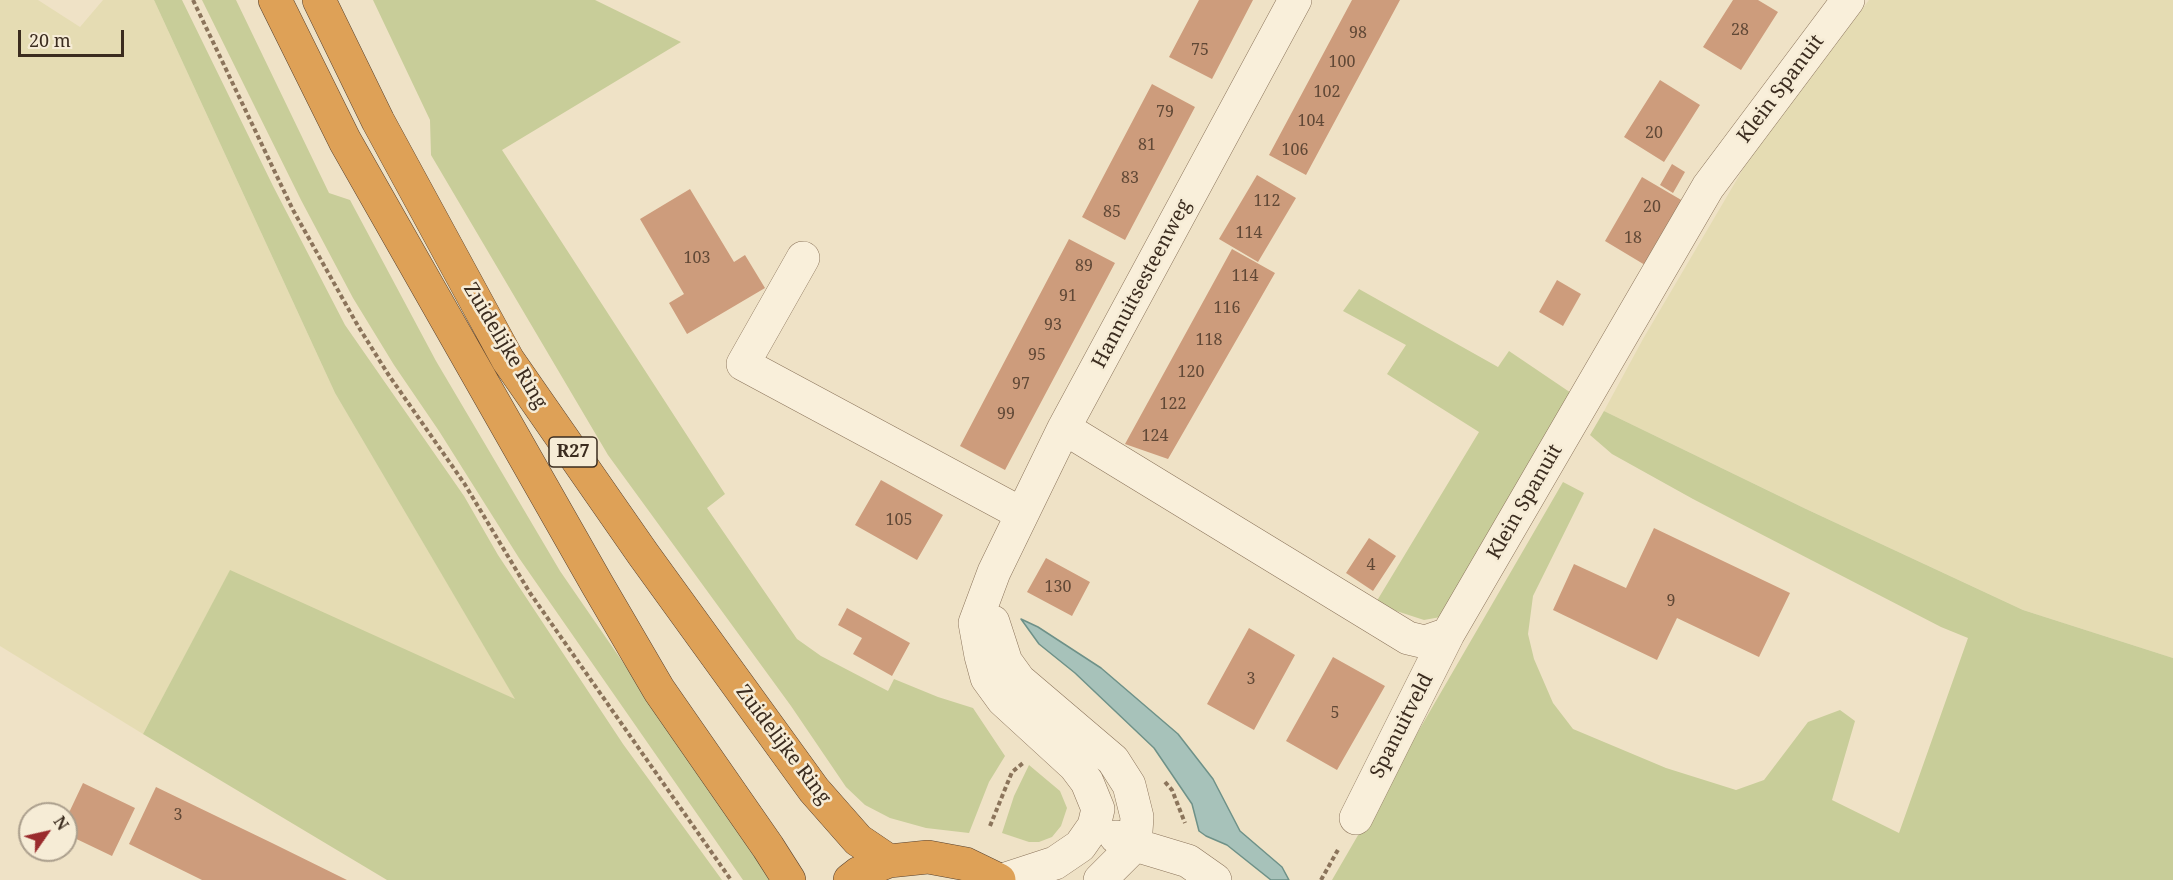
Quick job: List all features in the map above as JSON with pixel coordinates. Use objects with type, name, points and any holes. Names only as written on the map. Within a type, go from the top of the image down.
[{"type":"highway","name":"Zuidelijke Ring","points":[[275,0],[345,141],[659,690],[789,880]]},
{"type":"highway","name":"Zuidelijke Ring","points":[[318,0],[378,121],[508,360],[643,554],[814,790],[858,840],[889,861]]},
{"type":"highway","points":[[850,880],[860,873],[889,861],[928,857],[966,864],[1001,880]]},
{"type":"street","name":"Hannuitsesteenweg","points":[[1094,826],[1098,809],[1087,782],[1060,752],[1003,700],[987,678],[975,623],[994,572],[1064,428],[1295,0]]},
{"type":"street","name":"Klein Spanuit","points":[[1448,634],[1708,187],[1848,0]]},
{"type":"street","points":[[803,258],[743,364],[1022,514]]},
{"type":"street","points":[[1064,428],[1408,638],[1425,642],[1448,634]]},
{"type":"street","name":"Hannuitsesteenweg","points":[[994,572],[993,621],[1006,662],[1019,680],[1113,760],[1129,785],[1137,818],[1135,845]]},
{"type":"street","name":"Spanuitveld","points":[[1356,818],[1448,634]]},
{"type":"street","points":[[1001,880],[1055,862],[1080,846],[1094,826],[1135,845],[1188,861],[1215,880]]},
{"type":"street","points":[[1100,880],[1135,845]]},
{"type":"path","points":[[193,0],[293,210],[376,354],[464,483],[537,603],[731,880]]},
{"type":"path","points":[[990,826],[1012,772],[1025,762]]},
{"type":"path","points":[[1158,773],[1172,790],[1185,820],[1188,861]]},
{"type":"shaded area","points":[[0,0],[38,0],[80,27],[103,0],[154,0],[335,393],[516,700],[230,571],[143,734],[0,646]]},
{"type":"shaded area","points":[[1869,0],[2173,0],[2173,658],[2023,610],[1806,509],[1604,411],[1643,339],[1746,164]]},
{"type":"green space","points":[[154,0],[182,0],[273,186],[345,325],[464,496],[498,555],[623,744],[722,880],[387,880],[143,734],[230,570],[515,699],[335,393]]},
{"type":"green space","points":[[202,0],[236,0],[329,193],[350,200],[436,361],[560,571],[773,880],[743,880],[519,558],[353,298],[301,200]]},
{"type":"green space","points":[[373,0],[595,0],[681,42],[502,150],[725,494],[707,508],[797,639],[821,656],[888,691],[894,679],[973,708],[1005,756],[989,782],[969,833],[926,828],[890,818],[865,805],[846,787],[791,706],[608,455],[431,155],[430,120]]},
{"type":"green space","points":[[1359,289],[1498,367],[1509,351],[1577,397],[1446,616],[1424,620],[1375,604],[1479,432],[1387,374],[1406,345],[1343,311]]},
{"type":"green space","points":[[1604,411],[1806,509],[2023,610],[2173,658],[2173,880],[1332,880],[1563,482],[1584,493],[1533,596],[1528,634],[1534,659],[1553,703],[1573,729],[1666,768],[1736,790],[1764,780],[1808,722],[1840,710],[1855,721],[1832,800],[1899,833],[1968,638],[1941,627],[1693,499],[1612,454],[1590,435]]},
{"type":"green space","points":[[1029,765],[1060,791],[1067,808],[1061,826],[1052,837],[1039,842],[1029,842],[1002,833],[1014,796]]},
{"type":"water","points":[[1021,619],[1038,627],[1101,668],[1178,734],[1213,779],[1240,831],[1282,867],[1289,880],[1271,880],[1227,845],[1199,831],[1192,804],[1154,748],[1075,673],[1039,644]]},
{"type":"building","points":[[1199,0],[1253,0],[1212,79],[1169,57]]},
{"type":"building","points":[[1352,0],[1400,0],[1306,175],[1269,155]]},
{"type":"building","points":[[1733,0],[1758,0],[1778,12],[1741,70],[1703,47]]},
{"type":"building","points":[[1660,80],[1700,105],[1664,162],[1624,137]]},
{"type":"building","points":[[1152,84],[1195,107],[1125,240],[1082,217]]},
{"type":"building","points":[[1672,164],[1685,172],[1673,193],[1660,185]]},
{"type":"building","points":[[1257,175],[1296,198],[1258,262],[1219,239]]},
{"type":"building","points":[[1642,177],[1683,201],[1645,265],[1605,241]]},
{"type":"building","points":[[690,189],[734,262],[745,255],[765,288],[687,334],[669,303],[684,294],[640,219]]},
{"type":"building","points":[[1069,239],[1115,263],[1005,470],[960,446]]},
{"type":"building","points":[[1232,249],[1275,273],[1168,459],[1125,444]]},
{"type":"building","points":[[1557,280],[1581,294],[1563,326],[1539,312]]},
{"type":"building","points":[[881,480],[943,515],[917,560],[855,525]]},
{"type":"building","points":[[1654,528],[1790,593],[1759,657],[1677,618],[1657,660],[1553,610],[1574,564],[1626,588]]},
{"type":"building","points":[[1369,538],[1396,556],[1373,591],[1346,573]]},
{"type":"building","points":[[1046,558],[1090,582],[1072,616],[1027,592]]},
{"type":"building","points":[[847,608],[910,643],[892,676],[853,654],[862,638],[838,625]]},
{"type":"building","points":[[1249,628],[1295,655],[1254,730],[1207,704]]},
{"type":"building","points":[[1333,657],[1385,686],[1337,770],[1286,741]]},
{"type":"building","points":[[83,783],[135,808],[112,856],[78,840],[78,802],[74,802]]},
{"type":"building","points":[[156,787],[347,880],[202,880],[129,844]]}]
